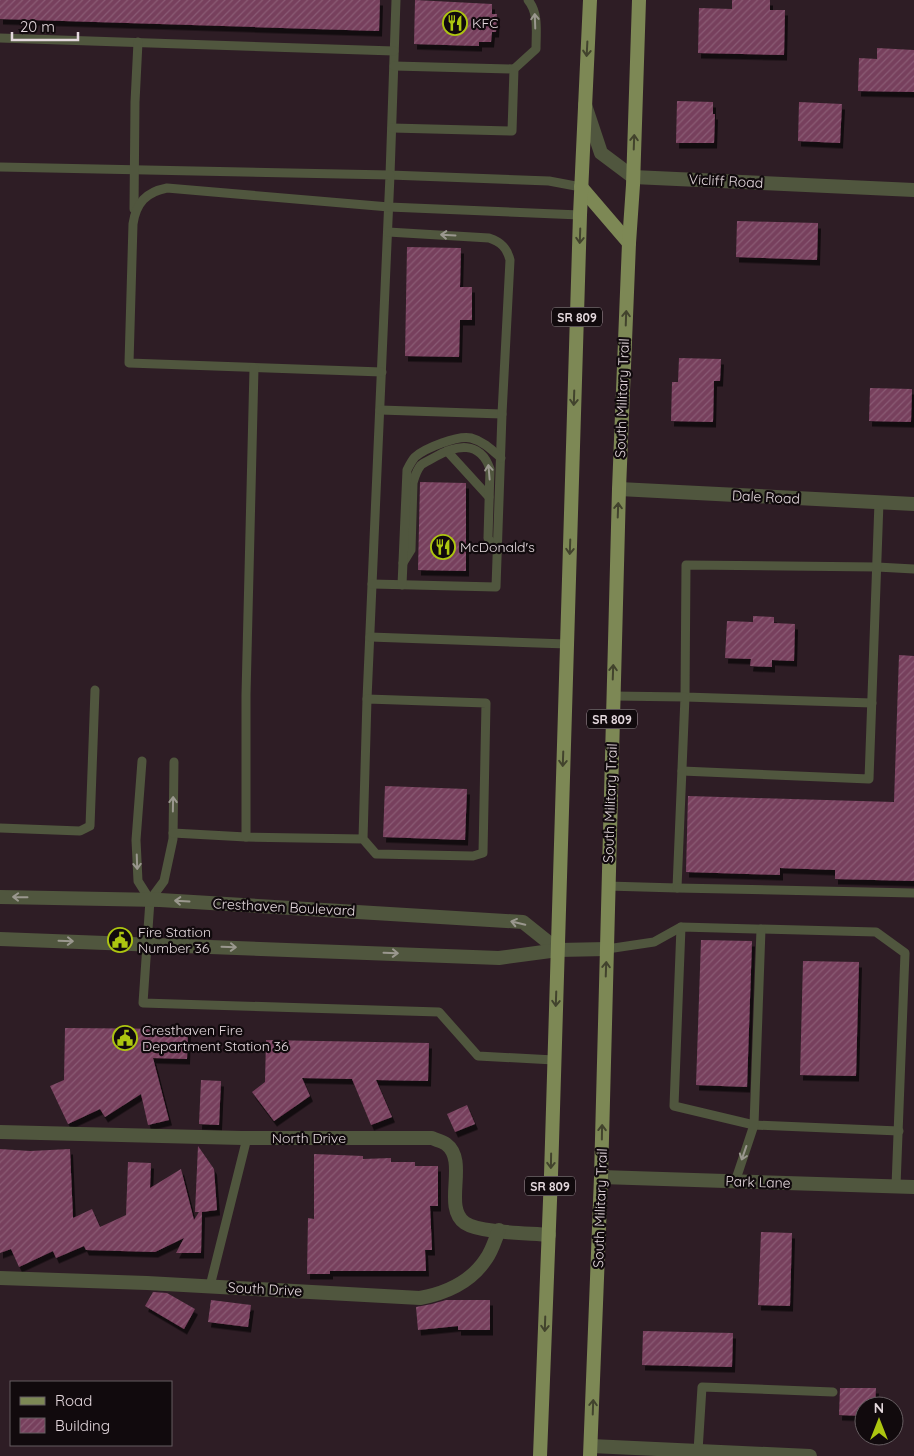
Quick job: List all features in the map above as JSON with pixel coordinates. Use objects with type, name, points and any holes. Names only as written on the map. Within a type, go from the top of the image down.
[{"type":"main road","name":"SR 809","points":[[540,1456],[549,1235],[580,215],[590,0]]},
{"type":"main road","name":"South Military Trail","points":[[591,1451],[601,1177],[607,886],[619,489],[639,0]]},
{"type":"main road","points":[[581,187],[629,243]]},
{"type":"street","points":[[584,101],[601,153],[633,177]]},
{"type":"street","name":"Vicliff Road","points":[[633,177],[914,190]]},
{"type":"street","name":"Dale Road","points":[[619,489],[914,504]]},
{"type":"street","name":"Cresthaven Boulevard","points":[[0,896],[150,900],[523,922],[558,950]]},
{"type":"street","points":[[0,939],[499,958],[558,950],[607,948]]},
{"type":"street","name":"North Drive","points":[[0,1132],[247,1138],[432,1138],[447,1144],[455,1158],[456,1208],[464,1222],[478,1228],[549,1235]]},
{"type":"street","name":"Park Lane","points":[[601,1177],[914,1187]]},
{"type":"street","name":"South Drive","points":[[0,1278],[210,1286],[420,1298],[436,1295],[451,1289],[477,1271],[487,1258],[499,1230]]},
{"type":"street","points":[[591,1451],[666,1453],[698,1451],[810,1456]]},
{"type":"lane","points":[[367,699],[486,703],[483,853],[473,856],[376,854],[363,839],[367,699],[388,232],[396,0]]},
{"type":"lane","points":[[392,128],[512,131],[514,70],[536,49],[536,16],[534,8],[528,0]]},
{"type":"lane","points":[[0,38],[394,51]]},
{"type":"lane","points":[[138,42],[129,364],[382,372]]},
{"type":"lane","points":[[394,66],[514,70]]},
{"type":"lane","points":[[0,167],[549,181],[581,187]]},
{"type":"lane","points":[[134,213],[147,195],[156,190],[167,188],[389,207],[580,215]]},
{"type":"lane","points":[[372,584],[496,587],[500,458],[510,260],[508,252],[496,240],[489,238],[388,232]]},
{"type":"lane","points":[[246,837],[246,695],[254,368]]},
{"type":"lane","points":[[380,410],[502,414]]},
{"type":"lane","points":[[402,585],[407,470],[415,457],[434,446],[459,437],[471,438],[486,445],[500,458]]},
{"type":"lane","points":[[403,563],[411,550],[413,483],[416,473],[422,464],[447,451],[461,447],[471,448],[480,452],[490,469],[488,538],[497,553]]},
{"type":"lane","points":[[447,451],[489,497]]},
{"type":"lane","points":[[682,771],[869,779],[879,502]]},
{"type":"lane","points":[[677,888],[685,697],[686,565],[914,569]]},
{"type":"lane","points":[[370,637],[567,644]]},
{"type":"lane","points":[[0,828],[80,831],[90,826],[95,690]]},
{"type":"lane","points":[[613,696],[872,702]]},
{"type":"lane","points":[[142,761],[136,840],[138,880],[150,900]]},
{"type":"lane","points":[[174,762],[173,832],[164,881],[150,900],[143,1003],[439,1012],[478,1056],[554,1060]]},
{"type":"lane","points":[[173,832],[246,837],[363,839]]},
{"type":"lane","points":[[607,886],[914,892]]},
{"type":"lane","points":[[607,948],[654,942],[681,927],[876,932],[906,953],[896,1186]]},
{"type":"lane","points":[[681,927],[674,1106],[754,1125],[899,1131]]},
{"type":"lane","points":[[734,1182],[754,1125],[761,929]]},
{"type":"lane","points":[[210,1286],[247,1138]]},
{"type":"lane","points":[[698,1451],[702,1386],[833,1392]]},
{"type":"building","points":[[0,0],[380,0],[379,31],[0,19]]},
{"type":"building","name":"KFC","points":[[415,0],[492,4],[492,14],[497,14],[496,32],[492,32],[491,42],[479,42],[479,46],[414,44]]},
{"type":"building","points":[[732,0],[770,0],[770,10],[785,10],[784,55],[698,53],[699,8],[732,9]]},
{"type":"building","points":[[877,48],[914,50],[914,92],[858,91],[859,58],[877,59]]},
{"type":"building","points":[[677,101],[713,102],[713,114],[715,114],[714,143],[676,143]]},
{"type":"building","points":[[799,102],[842,104],[840,143],[798,141]]},
{"type":"building","points":[[737,221],[818,223],[817,260],[736,257]]},
{"type":"building","points":[[407,247],[461,248],[460,287],[472,287],[472,320],[460,320],[459,357],[405,356]]},
{"type":"building","points":[[679,358],[721,359],[720,381],[714,381],[713,422],[671,421],[672,382],[678,382]]},
{"type":"building","points":[[870,388],[912,389],[911,422],[869,421]]},
{"type":"building","name":"McDonald's","points":[[420,482],[466,483],[466,571],[418,570]]},
{"type":"building","points":[[753,616],[774,617],[774,623],[795,624],[794,661],[772,660],[772,667],[750,666],[751,659],[725,658],[727,621],[753,622]]},
{"type":"building","points":[[899,655],[914,656],[914,881],[835,879],[835,870],[780,868],[780,875],[686,872],[688,796],[894,802]]},
{"type":"building","points":[[385,786],[467,789],[465,840],[383,837]]},
{"type":"building","points":[[701,940],[752,941],[747,1087],[696,1085]]},
{"type":"building","points":[[803,961],[859,962],[856,1076],[800,1075]]},
{"type":"building","points":[[65,1028],[188,1029],[187,1059],[153,1058],[169,1120],[148,1125],[141,1094],[105,1117],[100,1109],[68,1124],[50,1086],[64,1080]]},
{"type":"building","points":[[266,1040],[429,1043],[428,1081],[376,1080],[392,1117],[371,1125],[352,1079],[302,1078],[310,1096],[274,1121],[252,1092],[265,1082]]},
{"type":"building","points":[[201,1080],[221,1081],[219,1125],[199,1124]]},
{"type":"building","points":[[467,1105],[475,1124],[455,1132],[447,1114]]},
{"type":"building","points":[[198,1146],[214,1169],[217,1210],[202,1212],[201,1253],[176,1253],[184,1238],[155,1252],[86,1250],[84,1246],[56,1258],[53,1251],[19,1267],[11,1249],[0,1253],[0,1149],[30,1151],[70,1149],[73,1218],[92,1209],[100,1227],[126,1215],[128,1162],[151,1163],[150,1188],[181,1169],[194,1220],[199,1212],[195,1212]]},
{"type":"building","points":[[314,1154],[363,1156],[363,1159],[391,1158],[391,1162],[415,1162],[415,1166],[438,1166],[438,1206],[430,1206],[432,1250],[425,1250],[426,1271],[330,1271],[330,1274],[307,1274],[308,1218],[314,1219]]},
{"type":"building","points":[[761,1232],[792,1233],[790,1306],[758,1305]]},
{"type":"building","points":[[153,1292],[167,1293],[195,1309],[184,1329],[145,1306]]},
{"type":"building","points":[[211,1300],[251,1305],[248,1327],[208,1322]]},
{"type":"building","points":[[446,1300],[490,1300],[490,1330],[458,1330],[458,1326],[418,1330],[416,1307]]},
{"type":"building","points":[[643,1331],[733,1333],[732,1367],[642,1365]]},
{"type":"building","points":[[840,1388],[876,1388],[876,1396],[854,1396],[854,1416],[839,1415]]},
{"type":"place","name":"KFC","points":[[455,23]]},
{"type":"place","name":"McDonald's","points":[[443,547]]},
{"type":"place","name":"Fire Station Number 36","points":[[120,940]]},
{"type":"place","name":"Cresthaven Fire Department Station 36","points":[[125,1038]]}]
